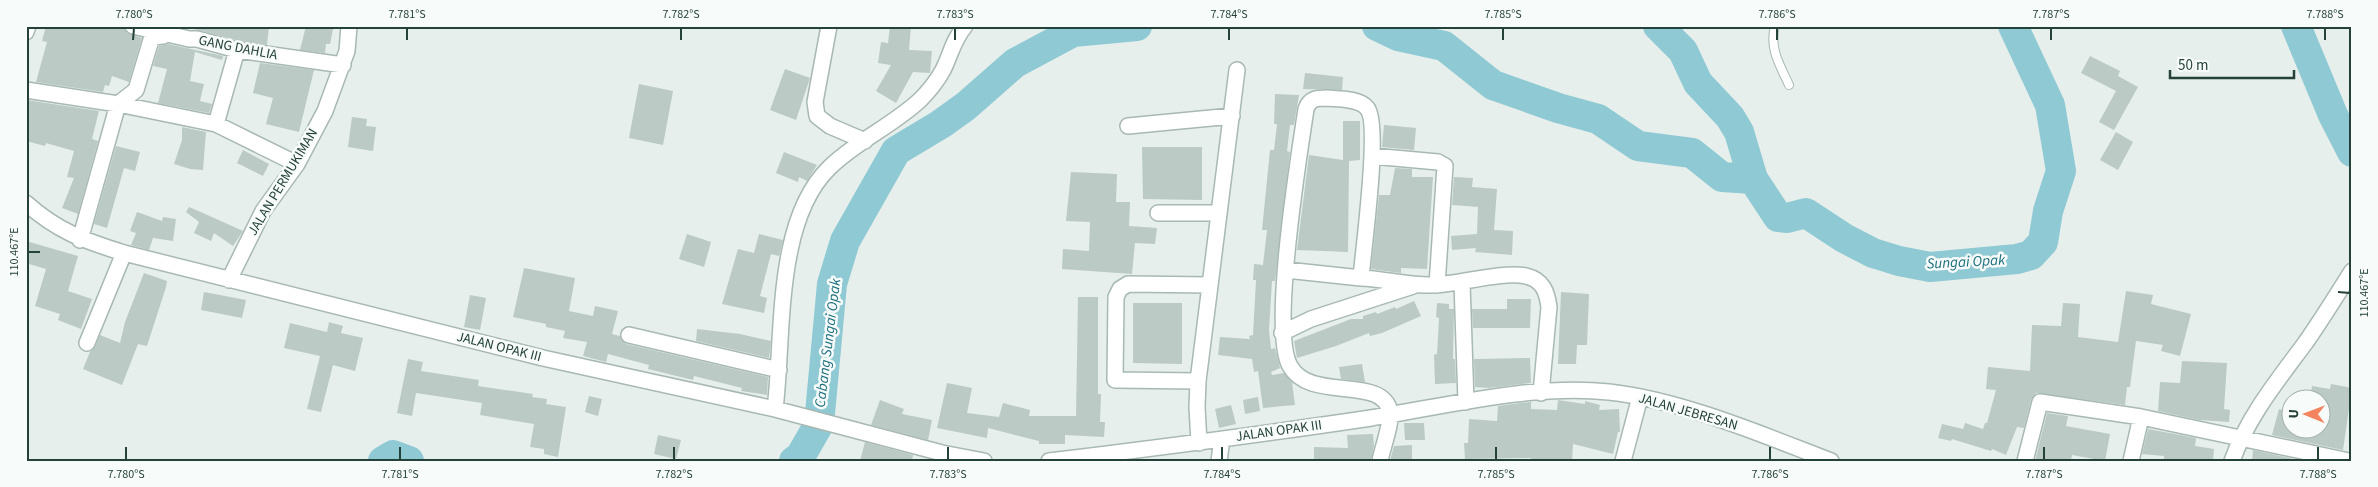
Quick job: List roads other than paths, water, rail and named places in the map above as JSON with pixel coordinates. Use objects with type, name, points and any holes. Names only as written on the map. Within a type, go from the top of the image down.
[{"type":"street","points":[[26,32],[28,26]]},
{"type":"street","name":"GANG DAHLIA","points":[[134,26],[165,30],[189,39],[197,39],[237,50],[343,65]]},
{"type":"street","name":"JALAN PERMUKIMAN","points":[[228,280],[263,211],[297,164],[325,111],[347,51],[349,26]]},
{"type":"street","points":[[829,26],[815,102],[817,116],[830,126],[865,141]]},
{"type":"street","points":[[782,411],[779,370],[782,296],[798,221],[809,196],[828,169],[919,100],[934,84],[944,68],[953,42],[965,26]]},
{"type":"street","points":[[80,240],[118,104],[136,90],[151,38],[163,36],[165,30]]},
{"type":"street","points":[[216,124],[237,50]]},
{"type":"street","points":[[1199,442],[1198,381],[1237,70]]},
{"type":"street","points":[[26,90],[118,104],[216,124],[297,164]]},
{"type":"street","points":[[1361,278],[1372,156],[1373,122],[1368,108],[1355,102],[1317,98],[1308,104],[1286,270],[1282,333],[1289,365],[1303,380],[1335,389],[1372,392],[1387,404],[1391,414],[1380,461]]},
{"type":"street","points":[[1128,126],[1232,116]]},
{"type":"street","points":[[1372,156],[1438,162],[1445,166],[1437,285]]},
{"type":"street","name":"JALAN OPAK III","points":[[26,203],[42,217],[80,240],[124,254],[543,358],[782,411],[942,453],[984,461]]},
{"type":"street","points":[[1158,213],[1219,213]]},
{"type":"street","points":[[88,343],[124,254]]},
{"type":"street","points":[[1286,270],[1417,284],[1462,283],[1503,276],[1526,276],[1541,283],[1547,293],[1549,307],[1541,393]]},
{"type":"street","points":[[2232,461],[2240,438],[2285,368],[2307,340],[2352,271]]},
{"type":"street","points":[[1462,283],[1466,402]]},
{"type":"street","points":[[1198,381],[1115,380],[1116,297],[1120,289],[1128,284],[1210,285]]},
{"type":"street","points":[[1282,333],[1311,319],[1417,284]]},
{"type":"street","points":[[629,335],[779,370]]},
{"type":"street","name":"JALAN JEBRESAN","points":[[1391,414],[1541,393],[1590,391],[1640,398],[1690,411],[1831,461]]},
{"type":"street","points":[[1623,461],[1640,398]]},
{"type":"street","points":[[2025,461],[2040,402],[2141,417],[2348,461]]},
{"type":"street","name":"JALAN OPAK III","points":[[1049,461],[1222,439],[1391,414]]},
{"type":"street","points":[[2130,461],[2141,417]]},
{"type":"street","points":[[1219,461],[1222,439]]},
{"type":"lane","points":[[1775,26],[1772,38],[1773,50],[1790,85]]},
{"type":"waterway","name":"Cabang Sungai Opak","points":[[794,461],[800,457],[819,424],[832,284],[845,241],[896,151],[941,124],[966,106],[1015,63],[1073,32],[1137,26]]},
{"type":"waterway","name":"Cabang Sungai Opak","points":[[1377,26],[1398,36],[1444,46],[1493,85],[1558,108],[1598,119],[1638,146],[1692,153],[1722,177],[1753,179]]},
{"type":"waterway","name":"Sungai Opak","points":[[1658,26],[1683,51],[1698,83],[1730,117],[1739,132],[1753,179],[1778,217],[1787,218],[1806,213],[1844,238],[1873,253],[1899,261],[1930,267],[2017,259],[2031,255],[2043,242],[2048,211],[2061,171],[2050,105],[2013,26]]},
{"type":"waterway","name":"Sungai Opak","points":[[2296,26],[2333,115],[2352,152]]},
{"type":"waterway","name":"Cabang Sungai Opak","points":[[383,461],[393,455],[409,461]]}]
